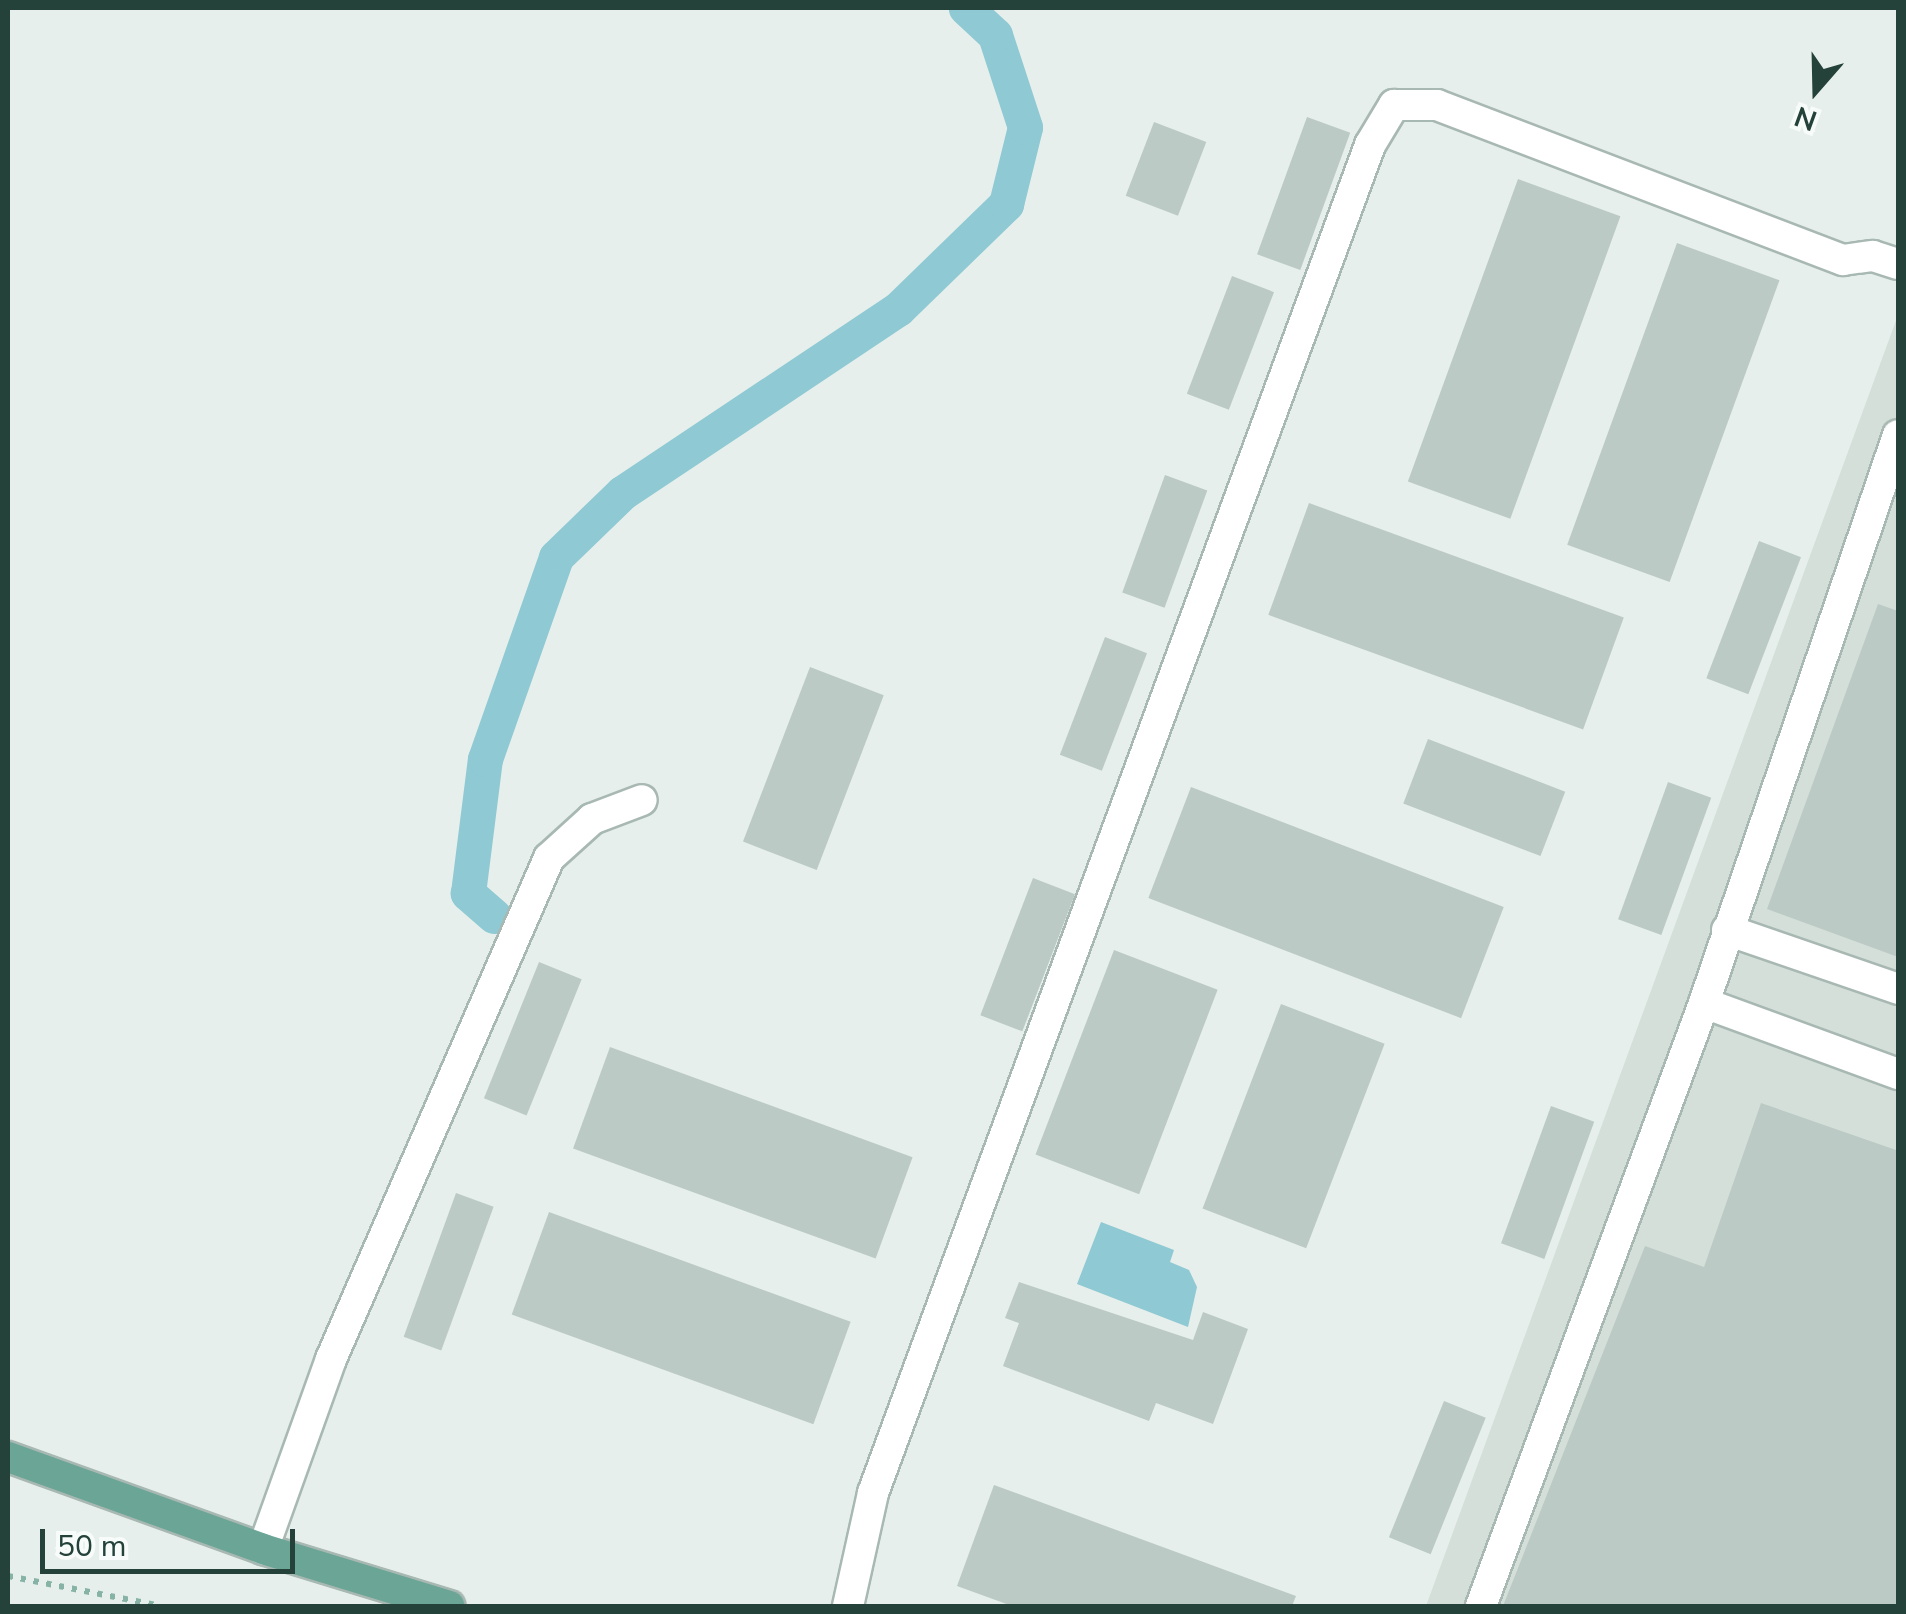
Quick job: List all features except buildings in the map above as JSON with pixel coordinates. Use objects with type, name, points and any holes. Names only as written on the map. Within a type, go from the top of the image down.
[{"type":"main road","points":[[8,1457],[263,1549],[449,1606]]},
{"type":"lane","points":[[848,1606],[873,1492],[1370,145],[1394,105],[1437,106],[1843,260],[1873,256],[1898,264]]},
{"type":"lane","points":[[1481,1606],[1704,1003],[1898,435]]},
{"type":"lane","points":[[263,1549],[331,1359],[549,858],[592,819],[642,800]]},
{"type":"lane","points":[[1728,930],[1898,989]]},
{"type":"lane","points":[[1704,1003],[1898,1074]]},
{"type":"path","points":[[8,1576],[161,1606]]},
{"type":"shaded area","points":[[1898,315],[1898,1606],[1426,1606]]},
{"type":"water","points":[[1101,1222],[1174,1250],[1170,1262],[1189,1270],[1197,1287],[1188,1327],[1077,1284]]},
{"type":"waterway","points":[[494,916],[468,893],[485,759],[556,557],[622,493],[898,309],[1006,204],[1025,127],[995,35],[966,8]]}]
